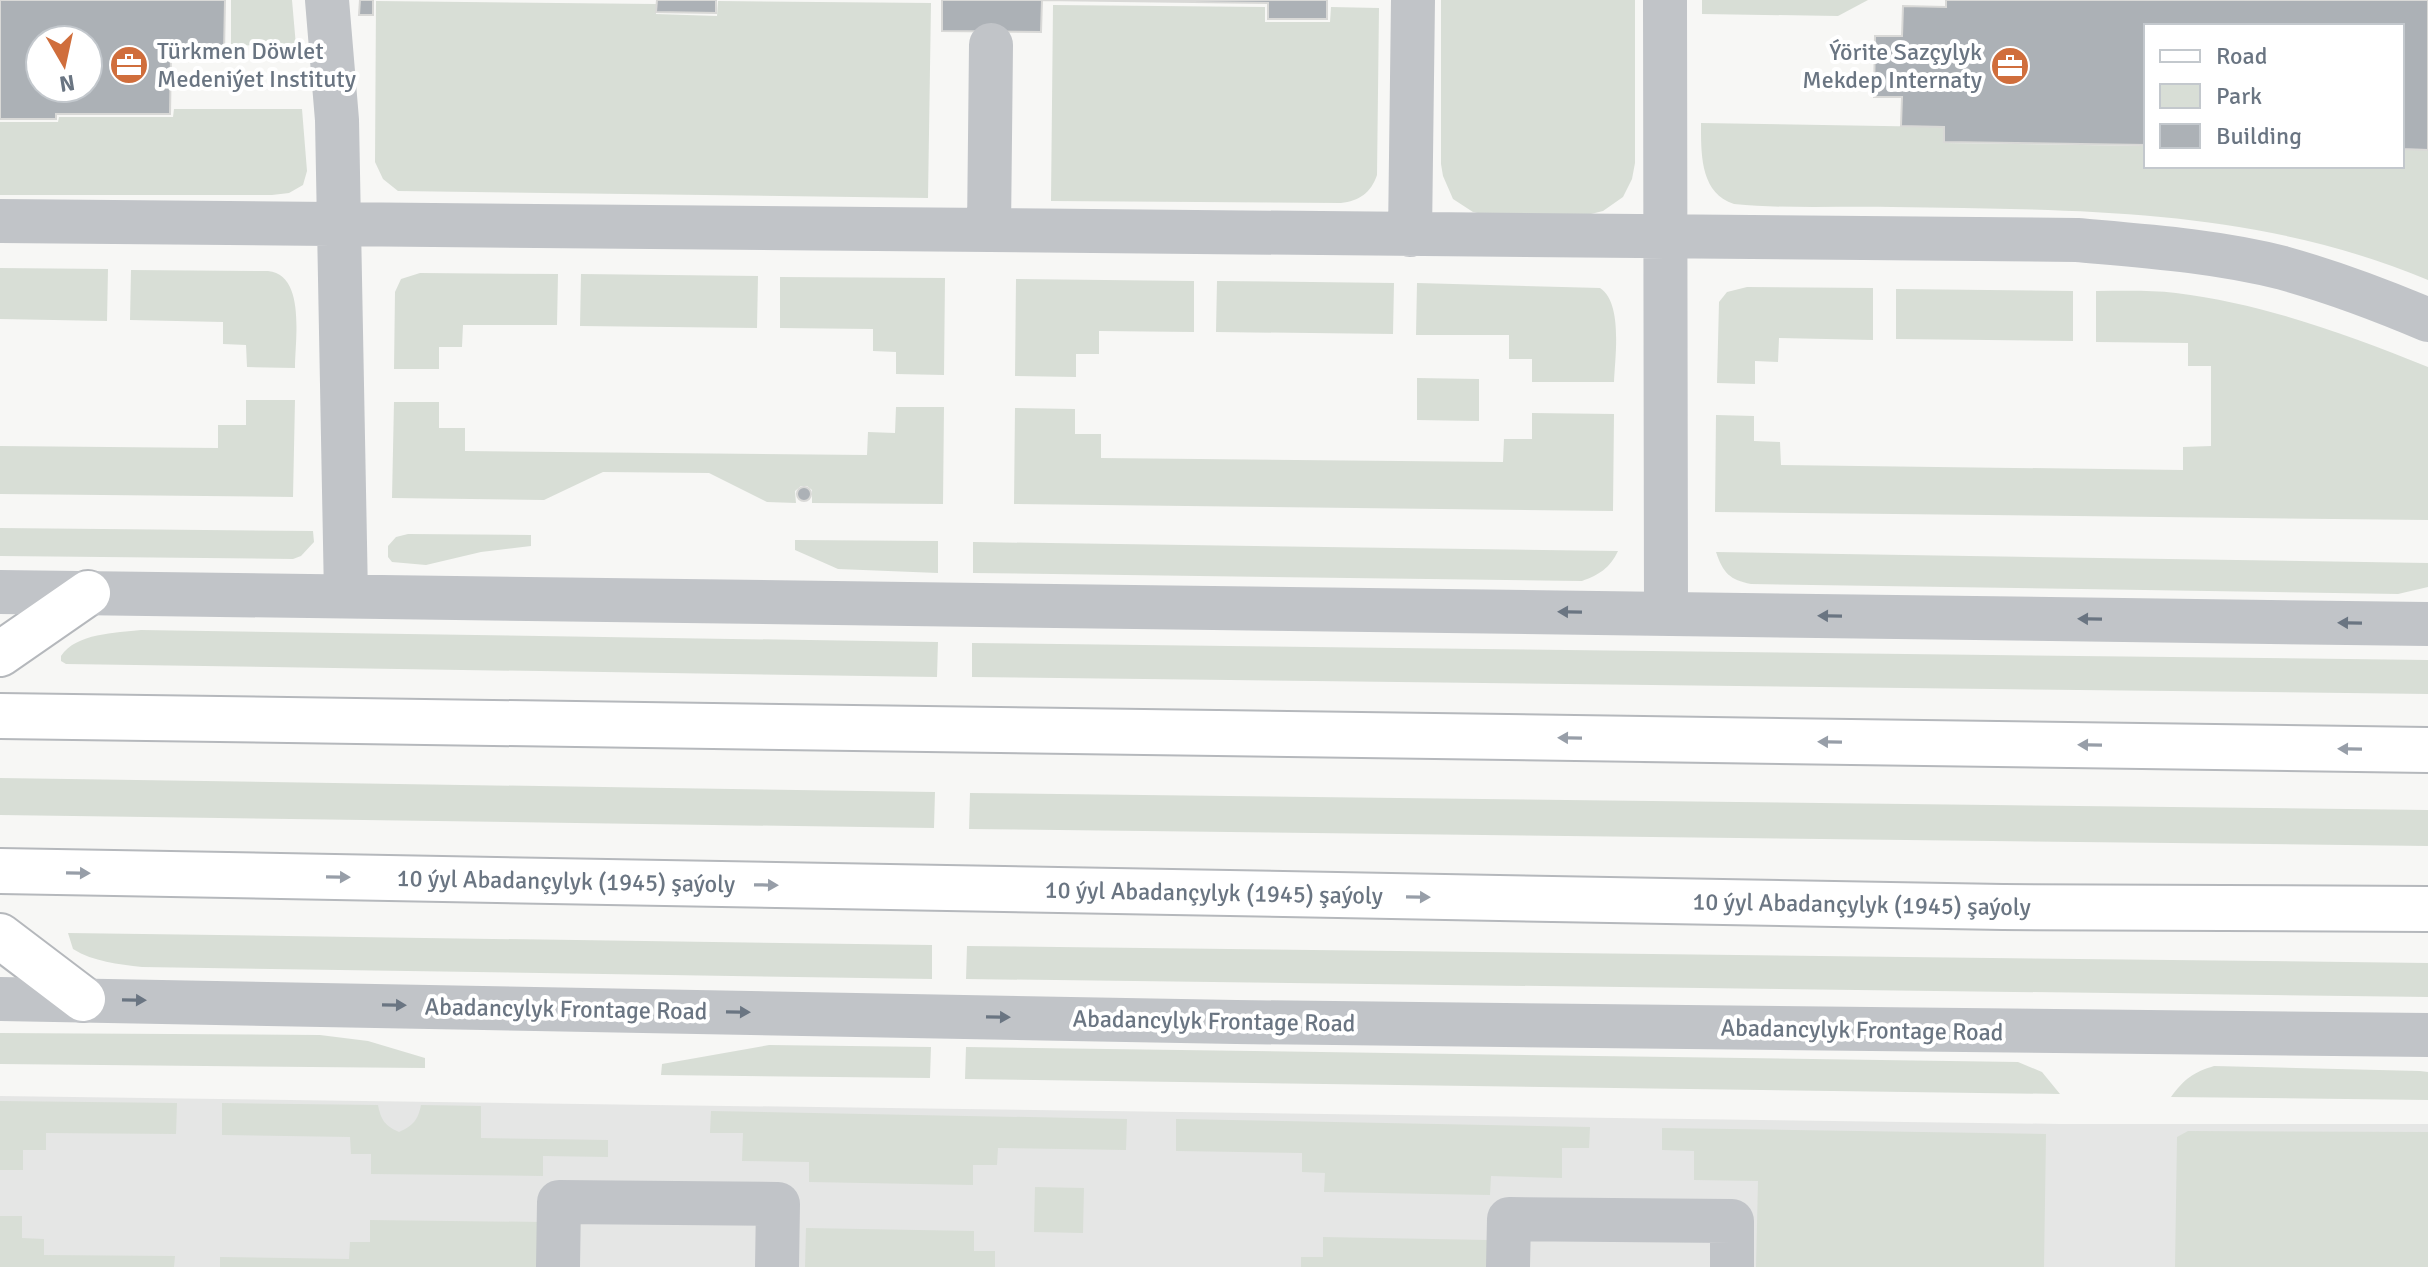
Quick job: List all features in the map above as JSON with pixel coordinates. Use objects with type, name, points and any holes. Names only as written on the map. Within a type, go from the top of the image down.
[{"type":"main road","points":[[0,654],[88,593]]},
{"type":"main road","points":[[0,716],[2428,750]]},
{"type":"main road","name":"10 ýyl Abadançylyk (1945) şaýoly","points":[[0,871],[1971,906],[2428,909]]},
{"type":"main road","points":[[0,936],[83,999]]},
{"type":"street","points":[[327,0],[337,120],[346,596]]},
{"type":"street","points":[[1410,235],[1413,0]]},
{"type":"street","points":[[1665,0],[1666,614]]},
{"type":"street","points":[[989,230],[991,45]]},
{"type":"street","points":[[0,221],[2077,240],[2146,246],[2280,267],[2341,285],[2428,320]]},
{"type":"street","points":[[0,592],[2428,624]]},
{"type":"street","name":"Abadancylyk Frontage Road","points":[[0,999],[1236,1022],[2428,1035]]},
{"type":"street","points":[[558,1267],[559,1202],[778,1204],[777,1267]]},
{"type":"street","points":[[1508,1267],[1509,1219],[1523,1219],[1732,1221],[1732,1267]]},
{"type":"shaded area","points":[[0,1096],[2060,1124],[2428,1124],[2428,1138],[2402,1267],[0,1267]]},
{"type":"green space","points":[[231,0],[292,0],[296,46],[231,45]]},
{"type":"green space","points":[[1441,0],[1635,0],[1635,163],[1632,179],[1623,197],[1603,211],[1587,215],[1490,216],[1473,212],[1453,199],[1441,164]]},
{"type":"green space","points":[[1702,0],[1868,0],[1838,16],[1702,14]]},
{"type":"green space","points":[[376,1],[656,4],[656,14],[717,16],[718,1],[931,3],[928,198],[398,191],[383,179],[375,162]]},
{"type":"green space","points":[[1053,5],[1265,7],[1265,22],[1330,22],[1331,7],[1379,8],[1377,175],[1371,187],[1364,195],[1341,203],[1051,201]]},
{"type":"green space","points":[[174,109],[302,109],[307,171],[303,185],[289,193],[272,195],[0,195],[0,122],[58,122],[59,117],[173,117]]},
{"type":"green space","points":[[1701,123],[1943,127],[1944,143],[2144,146],[2144,168],[2404,168],[2404,150],[2428,150],[2428,280],[2362,256],[2296,238],[2164,217],[2029,209],[1734,204],[1714,191],[1705,171]]},
{"type":"green space","points":[[0,268],[108,269],[107,321],[0,319]]},
{"type":"green space","points":[[131,270],[268,271],[280,275],[288,284],[296,310],[295,368],[247,367],[246,345],[223,344],[223,322],[130,320]]},
{"type":"green space","points":[[420,273],[558,274],[557,325],[463,325],[462,347],[439,347],[439,369],[394,369],[395,292],[401,279]]},
{"type":"green space","points":[[581,274],[758,276],[757,328],[580,326]]},
{"type":"green space","points":[[780,277],[945,278],[944,375],[896,374],[896,352],[873,351],[873,329],[780,328]]},
{"type":"green space","points":[[1016,279],[1194,281],[1194,332],[1099,331],[1099,354],[1076,354],[1076,377],[1015,376]]},
{"type":"green space","points":[[1217,281],[1394,283],[1393,334],[1216,332]]},
{"type":"green space","points":[[1417,283],[1600,288],[1607,295],[1615,318],[1614,382],[1532,382],[1532,359],[1509,359],[1509,335],[1416,335]]},
{"type":"green space","points":[[1747,287],[1873,288],[1873,340],[1779,338],[1778,362],[1755,361],[1755,384],[1717,383],[1719,302],[1727,292]]},
{"type":"green space","points":[[1896,289],[2073,291],[2073,341],[1896,339]]},
{"type":"green space","points":[[2096,291],[2166,292],[2241,305],[2335,332],[2428,367],[2428,520],[1715,512],[1716,415],[1754,416],[1754,441],[1780,442],[1781,465],[2183,470],[2183,447],[2211,446],[2211,366],[2188,366],[2188,343],[2096,342]]},
{"type":"green space","points":[[1417,378],[1479,379],[1479,421],[1417,420]]},
{"type":"green space","points":[[246,400],[295,400],[293,497],[0,494],[0,446],[218,448],[218,425],[246,425]]},
{"type":"green space","points":[[394,402],[439,402],[439,428],[465,428],[465,451],[867,455],[868,432],[895,433],[896,407],[944,407],[943,504],[812,503],[812,490],[807,486],[795,491],[796,503],[767,502],[709,473],[603,472],[544,500],[392,498]]},
{"type":"green space","points":[[1015,408],[1075,409],[1075,434],[1101,434],[1101,458],[1503,462],[1504,439],[1532,439],[1532,413],[1614,414],[1613,511],[1014,504]]},
{"type":"green space","points":[[0,528],[313,531],[314,542],[301,556],[293,559],[0,556]]},
{"type":"green space","points":[[408,534],[531,535],[531,546],[481,552],[426,565],[392,562],[388,557],[388,546],[396,537]]},
{"type":"green space","points":[[795,540],[938,541],[938,573],[838,569],[795,550]]},
{"type":"green space","points":[[973,542],[1618,551],[1603,570],[1582,581],[973,573]]},
{"type":"green space","points":[[1716,552],[2428,563],[2428,587],[2398,594],[1751,584],[1728,574]]},
{"type":"green space","points":[[141,630],[938,642],[937,677],[66,664],[61,661],[68,648],[86,638]]},
{"type":"green space","points":[[972,643],[2428,660],[2428,694],[972,677]]},
{"type":"green space","points":[[0,778],[935,792],[934,828],[0,815]]},
{"type":"green space","points":[[970,793],[2428,810],[2428,846],[969,829]]},
{"type":"green space","points":[[68,933],[932,945],[932,979],[142,967],[89,957],[73,949]]},
{"type":"green space","points":[[967,946],[2428,963],[2428,997],[966,979]]},
{"type":"green space","points":[[0,1033],[320,1035],[368,1041],[425,1058],[425,1068],[0,1064]]},
{"type":"green space","points":[[769,1045],[931,1047],[930,1078],[661,1075],[662,1064]]},
{"type":"green space","points":[[966,1047],[2018,1062],[2042,1072],[2060,1094],[965,1079]]},
{"type":"green space","points":[[2214,1066],[2428,1072],[2428,1100],[2171,1097],[2190,1077]]},
{"type":"green space","points":[[0,1101],[177,1103],[176,1134],[46,1133],[46,1150],[23,1150],[23,1170],[0,1170]]},
{"type":"green space","points":[[222,1103],[378,1105],[384,1122],[399,1132],[414,1122],[421,1105],[481,1106],[481,1138],[608,1140],[608,1157],[543,1156],[543,1176],[371,1174],[371,1154],[351,1154],[350,1137],[222,1135]]},
{"type":"green space","points":[[711,1111],[1127,1119],[1126,1150],[998,1148],[997,1165],[973,1165],[973,1185],[809,1182],[809,1162],[742,1161],[743,1133],[710,1133]]},
{"type":"green space","points":[[1176,1119],[1590,1127],[1589,1148],[1562,1148],[1562,1178],[1491,1176],[1490,1195],[1324,1192],[1325,1173],[1302,1172],[1302,1153],[1176,1151]]},
{"type":"green space","points":[[1662,1128],[2046,1134],[2044,1267],[1756,1267],[1758,1181],[1694,1180],[1694,1151],[1662,1150]]},
{"type":"green space","points":[[2188,1131],[2428,1132],[2428,1267],[2175,1267],[2177,1137]]},
{"type":"green space","points":[[1035,1187],[1084,1188],[1083,1233],[1034,1232]]},
{"type":"green space","points":[[0,1216],[22,1216],[22,1238],[44,1239],[44,1255],[175,1256],[174,1267],[0,1267]]},
{"type":"green space","points":[[370,1220],[542,1222],[541,1267],[220,1267],[220,1257],[349,1259],[350,1242],[370,1242]]},
{"type":"green space","points":[[806,1228],[974,1231],[974,1251],[995,1251],[995,1267],[805,1267]]},
{"type":"green space","points":[[1323,1237],[1489,1240],[1488,1267],[1301,1267],[1301,1257],[1323,1257]]},
{"type":"building","name":"Türkmen Döwlet Medeniýet Instituty","points":[[0,0],[225,0],[224,54],[171,54],[170,114],[56,114],[56,119],[0,119]]},
{"type":"building","points":[[360,0],[373,0],[373,15],[359,15]]},
{"type":"building","points":[[657,0],[716,0],[716,13],[656,12]]},
{"type":"building","points":[[942,0],[1042,0],[1041,32],[942,31]]},
{"type":"building","points":[[1042,0],[1327,0],[1327,19],[1268,19],[1268,3]]},
{"type":"building","name":"Ýörite Sazçylyk Mekdep Internaty","points":[[1946,0],[2428,0],[2428,150],[2404,149],[2404,24],[2144,24],[2144,145],[1944,142],[1944,127],[1901,126],[1902,97],[1874,97],[1875,36],[1902,36],[1903,6],[1946,7]]},
{"type":"building","points":[[804,487],[811,494],[804,501],[797,494]]},
{"type":"place","name":"Türkmen Döwlet Medeniýet Instituty","points":[[129,65]]},
{"type":"place","name":"Ýörite Sazçylyk Mekdep Internaty","points":[[2010,66]]}]
